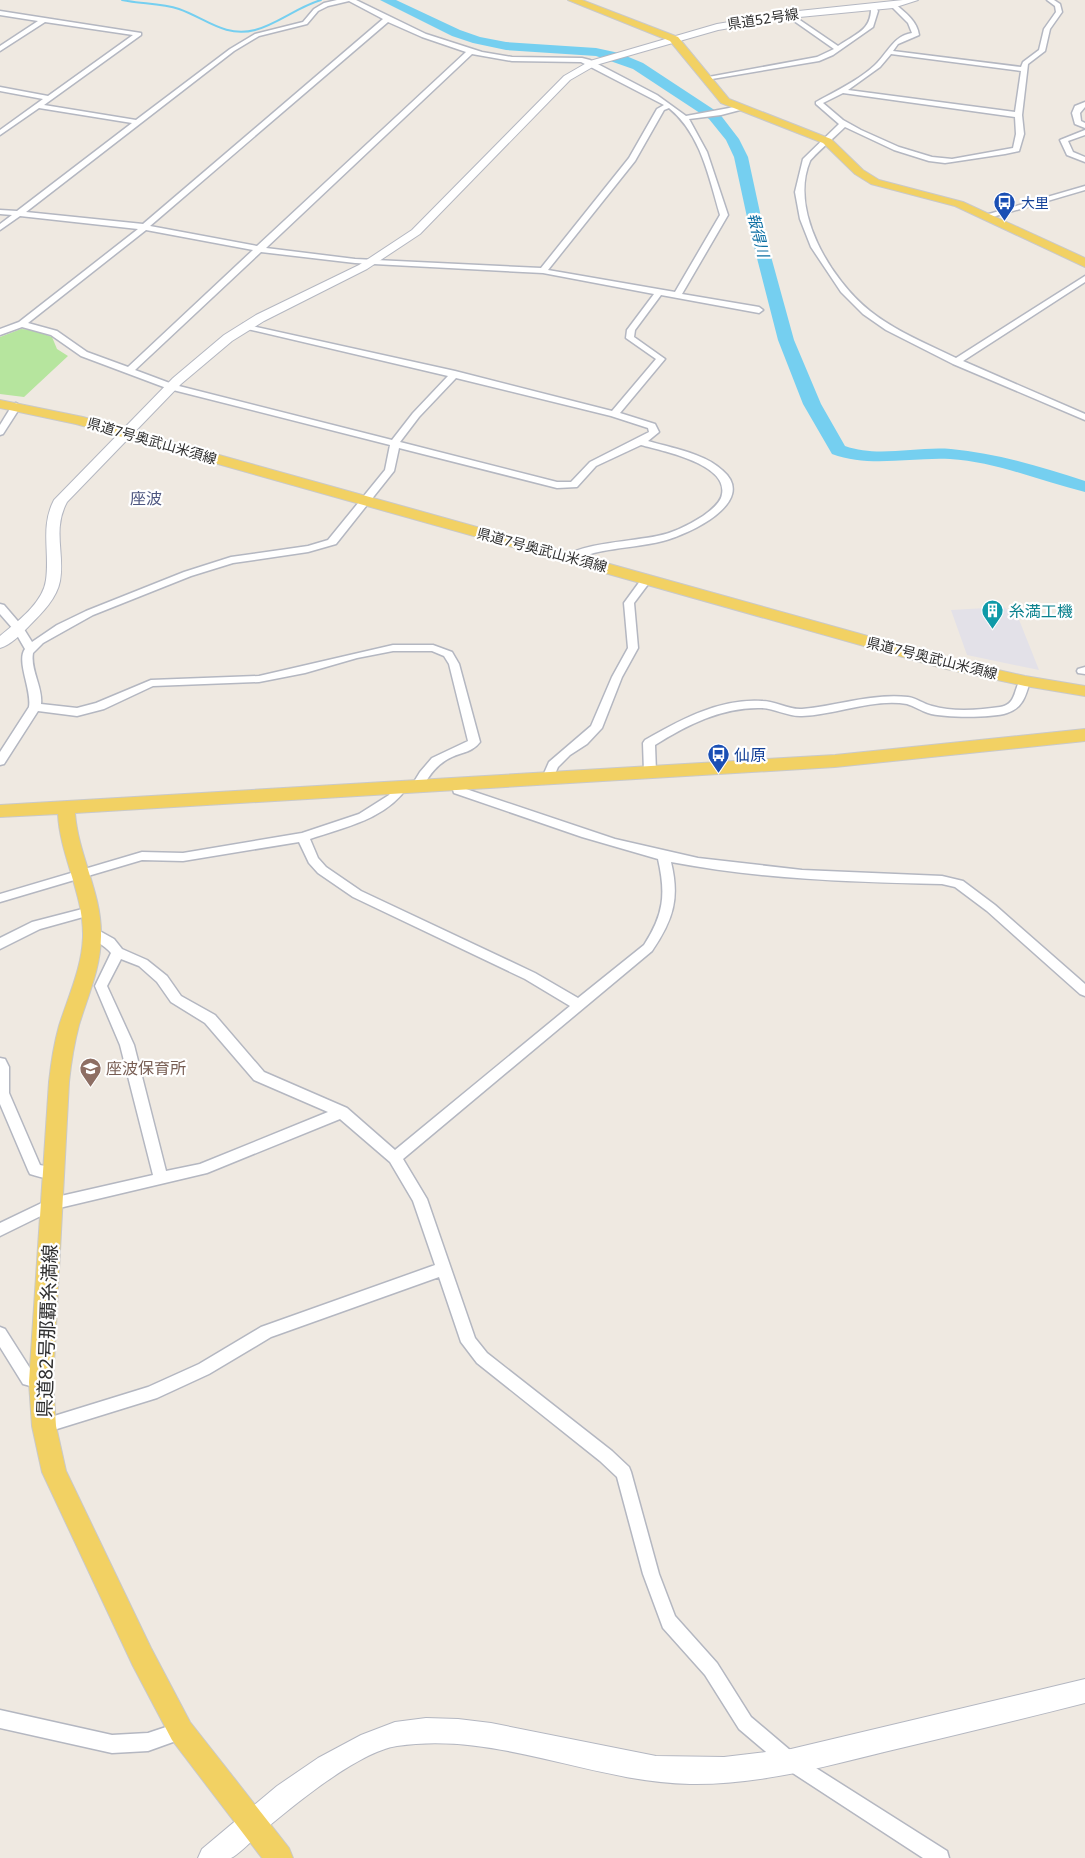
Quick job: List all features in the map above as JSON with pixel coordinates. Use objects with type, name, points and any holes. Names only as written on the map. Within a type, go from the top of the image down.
[{"type":"main road","points":[[573,0],[674,39],[721,98],[736,108],[827,141],[837,148],[859,172],[876,182],[947,200],[986,216],[1085,263]]},
{"type":"main road","name":"県道7号奥武山米須線","points":[[0,404],[62,415],[948,664],[1025,681],[1085,691]]},
{"type":"main road","points":[[0,811],[834,761],[1085,734]]},
{"type":"main road","name":"県道82号那覇糸満線","points":[[66,808],[66,826],[80,873],[91,922],[90,959],[92,985],[61,1057],[41,1382],[44,1426],[54,1472],[142,1657],[181,1731],[278,1858]]},
{"type":"street","points":[[0,228],[232,50],[257,35],[306,22],[316,10],[326,4],[347,0]]},
{"type":"street","points":[[351,0],[387,19],[470,52],[504,58],[596,62],[686,118],[707,164],[724,215],[678,294]]},
{"type":"street","name":"県道52号線","points":[[0,643],[18,628],[45,598],[53,582],[50,528],[56,508],[61,500],[125,433],[206,354],[246,326],[371,262],[416,232],[555,89],[576,72],[596,62],[627,52],[717,27],[789,15],[914,0]]},
{"type":"street","points":[[706,78],[819,59],[838,49],[871,26],[875,11],[883,4],[909,18],[916,35],[903,38],[888,52],[878,66],[842,91],[818,103],[823,110],[844,123],[915,155],[947,162],[1016,149],[1020,128],[1018,115],[1025,63],[1042,51],[1047,29],[1059,12],[1058,5],[1050,0]]},
{"type":"street","points":[[0,13],[139,34],[0,133]]},
{"type":"street","points":[[789,15],[838,49]]},
{"type":"street","points":[[0,332],[22,324],[92,272],[387,19]]},
{"type":"street","points":[[0,49],[45,20]]},
{"type":"street","points":[[128,372],[246,264],[258,249],[470,52]]},
{"type":"street","points":[[888,52],[1024,70]]},
{"type":"street","points":[[0,90],[49,98]]},
{"type":"street","points":[[842,91],[1018,115]]},
{"type":"street","points":[[1085,104],[1078,108],[1076,113],[1078,122],[1085,126]]},
{"type":"street","points":[[38,106],[136,122]]},
{"type":"street","points":[[543,271],[632,159],[661,109],[669,106]]},
{"type":"street","points":[[686,118],[721,113],[736,108]]},
{"type":"street","points":[[844,123],[807,159],[799,185],[804,219],[820,256],[844,290],[866,312],[889,328],[956,362],[1085,416]]},
{"type":"street","points":[[1085,132],[1064,140],[1070,153],[1085,160]]},
{"type":"street","points":[[986,216],[1085,188]]},
{"type":"street","points":[[0,212],[144,227],[258,249],[371,262],[543,271],[759,310]]},
{"type":"street","points":[[956,362],[1085,278]]},
{"type":"street","points":[[614,414],[661,359],[630,338],[631,330],[660,291]]},
{"type":"street","points":[[22,324],[54,333],[84,354],[172,387],[565,486],[574,485],[593,464],[649,437],[654,432],[652,426],[614,414],[455,374],[246,326]]},
{"type":"street","points":[[0,761],[37,701],[32,674],[27,664],[27,654],[30,648],[48,635],[83,617],[199,570],[232,560],[332,542],[380,484],[394,462],[395,444],[411,421],[455,374]]},
{"type":"street","points":[[0,432],[16,406]]},
{"type":"street","points":[[570,558],[585,551],[661,538],[684,530],[719,511],[725,501],[727,483],[720,472],[695,460],[639,441]]},
{"type":"street","points":[[548,778],[553,765],[566,752],[584,741],[596,728],[617,677],[633,648],[629,604],[647,579]]},
{"type":"street","points":[[0,608],[18,628],[30,648]]},
{"type":"street","points":[[0,898],[142,856],[183,857],[303,837],[363,817],[410,786],[437,761],[451,752],[469,747],[474,742],[454,664],[448,654],[433,648],[393,648],[356,655],[305,670],[259,678],[151,683],[100,706],[77,712],[35,707]]},
{"type":"street","points":[[650,772],[649,743],[673,729],[716,710],[741,705],[763,704],[800,713],[887,700],[909,701],[931,710],[952,713],[1005,710],[1018,702],[1025,681]]},
{"type":"street","points":[[457,783],[458,790],[594,836],[663,856],[830,878],[942,880],[959,884],[991,908],[1085,991]]},
{"type":"street","points":[[303,837],[313,860],[322,870],[357,894],[530,976],[579,1005]]},
{"type":"street","points":[[395,1158],[648,948],[662,928],[671,903],[663,856]]},
{"type":"street","points":[[0,944],[36,925],[91,922],[118,952],[143,963],[162,979],[176,999],[210,1019],[259,1076],[342,1112],[395,1158],[420,1199],[469,1342],[482,1358],[606,1456],[623,1472],[629,1488],[651,1574],[669,1622],[711,1669],[746,1723],[791,1762],[940,1858]]},
{"type":"street","points":[[118,952],[92,985],[127,1045],[161,1178]]},
{"type":"street","points":[[0,1063],[2,1067],[2,1093],[36,1170],[54,1172]]},
{"type":"street","points":[[0,1230],[52,1204],[202,1169],[342,1112]]},
{"type":"street","points":[[44,1426],[151,1394],[204,1369],[266,1332],[444,1269]]},
{"type":"street","points":[[0,1334],[28,1379],[41,1382]]},
{"type":"street","points":[[211,1858],[304,1781],[347,1754],[394,1735],[438,1729],[472,1732],[656,1769],[703,1772],[744,1769],[791,1762],[1085,1691]]},
{"type":"street","points":[[0,1719],[112,1744],[148,1742],[181,1731]]},
{"type":"shaded area","points":[[1004,607],[1018,617],[1039,670],[967,655],[951,610]]},
{"type":"green space","points":[[21,329],[34,330],[52,337],[57,349],[68,356],[24,397],[0,394],[0,337]]},
{"type":"waterway","points":[[122,0],[172,7],[216,26],[244,32],[255,30],[280,20],[321,0]]},
{"type":"waterway","name":"報得川","points":[[386,0],[456,33],[477,40],[506,46],[596,52],[614,56],[638,66],[714,116],[732,139],[741,157],[757,231],[779,307],[786,340],[812,404],[838,450],[849,454],[867,456],[949,454],[968,456],[1042,473],[1085,487]]},
{"type":"place","name":"大里","points":[[1005,222]]},
{"type":"place","name":"糸満工機","points":[[993,630]]},
{"type":"place","name":"仙原","points":[[718,774]]},
{"type":"place","name":"座波保育所","points":[[90,1087]]},
{"type":"district","name":"座波","points":[[146,498]]}]
